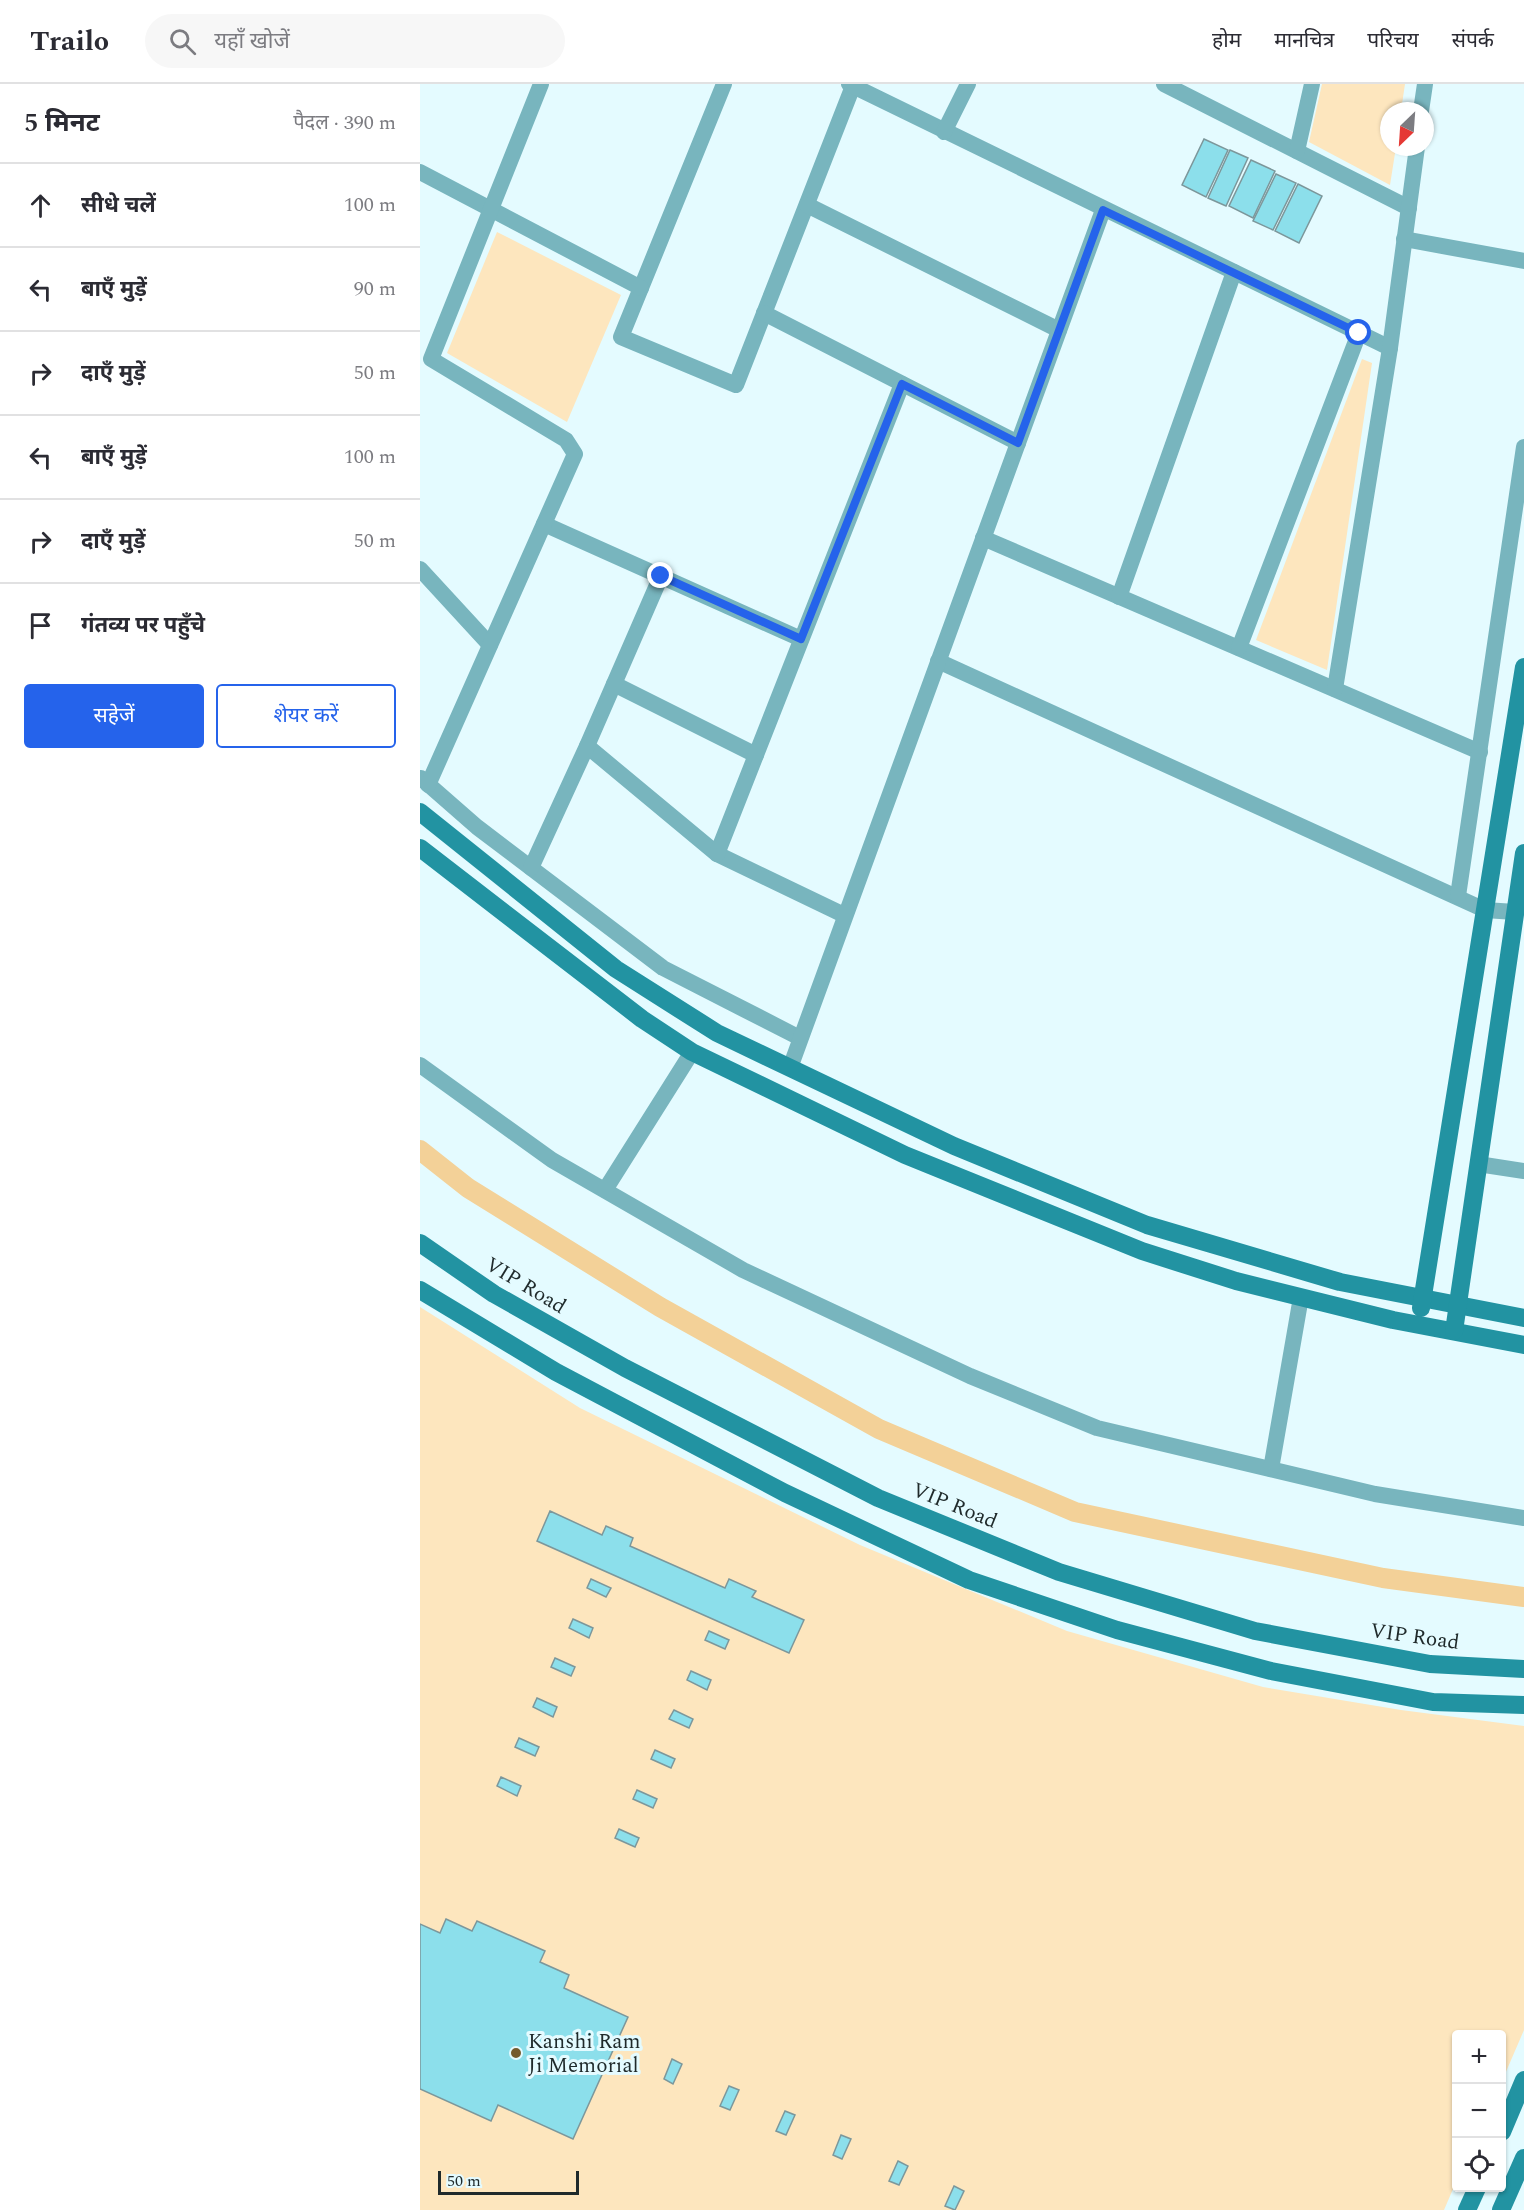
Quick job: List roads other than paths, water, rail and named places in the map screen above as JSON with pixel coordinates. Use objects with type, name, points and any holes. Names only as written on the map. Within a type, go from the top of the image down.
[{"type":"street","points":[[541,84],[431,358],[566,440],[574,454],[490,645],[424,781],[477,827],[663,968],[800,1038]]},
{"type":"street","points":[[724,84],[621,337],[736,385],[807,205],[851,85],[1103,210],[1390,348]]},
{"type":"street","points":[[944,132],[968,84]]},
{"type":"street","points":[[1297,152],[1312,84]]},
{"type":"street","points":[[1422,102],[1425,84]]},
{"type":"street","points":[[1170,85],[1408,208]]},
{"type":"street","points":[[1335,689],[1390,348],[1415,156]]},
{"type":"street","points":[[420,172],[641,288]]},
{"type":"street","points":[[807,205],[1059,330]]},
{"type":"street","points":[[790,1068],[1103,210]]},
{"type":"street","points":[[1404,239],[1524,261]]},
{"type":"street","points":[[1119,597],[1234,273]]},
{"type":"street","points":[[764,313],[1018,443]]},
{"type":"street","points":[[1239,648],[1359,333]]},
{"type":"street","points":[[717,854],[902,384]]},
{"type":"street","points":[[1458,896],[1524,447]]},
{"type":"street","points":[[544,524],[801,639]]},
{"type":"street","points":[[983,538],[1480,752]]},
{"type":"street","points":[[420,569],[490,645]]},
{"type":"street","points":[[531,868],[661,576]]},
{"type":"street","points":[[938,661],[1485,910],[1515,912]]},
{"type":"street","points":[[1418,1325],[1524,667]]},
{"type":"street","points":[[614,684],[756,755]]},
{"type":"street","points":[[587,746],[717,854],[844,915]]},
{"type":"street","points":[[420,812],[616,969],[717,1033],[954,1146],[1147,1225],[1340,1282],[1524,1318]]},
{"type":"street","points":[[420,848],[642,1019],[692,1052],[905,1155],[1142,1251],[1236,1281],[1418,1325],[1524,1345]]},
{"type":"street","points":[[1454,1331],[1524,853]]},
{"type":"street","points":[[605,1190],[692,1052]]},
{"type":"street","points":[[420,1065],[552,1160],[743,1270],[970,1376],[1097,1428],[1375,1494],[1524,1518]]},
{"type":"street","points":[[1478,1164],[1524,1171]]},
{"type":"street","name":"VIP Road","points":[[420,1243],[494,1294],[688,1401],[878,1498],[1059,1572],[1255,1631],[1430,1664],[1524,1668]]},
{"type":"street","points":[[420,1290],[556,1372],[785,1493],[969,1580],[1117,1629],[1271,1671],[1433,1702],[1524,1705]]},
{"type":"street","points":[[1271,1469],[1301,1297]]},
{"type":"street","points":[[1506,2123],[1524,2080]]},
{"type":"street","points":[[1501,2210],[1524,2158]]},
{"type":"street","points":[[1467,2210],[1475,2192]]},
{"type":"waterway","points":[[420,1150],[468,1188],[660,1307],[879,1429],[1075,1512],[1383,1578],[1524,1597]]},
{"type":"place","name":"Kanshi Ram Ji Memorial","points":[[516,2053]]}]
